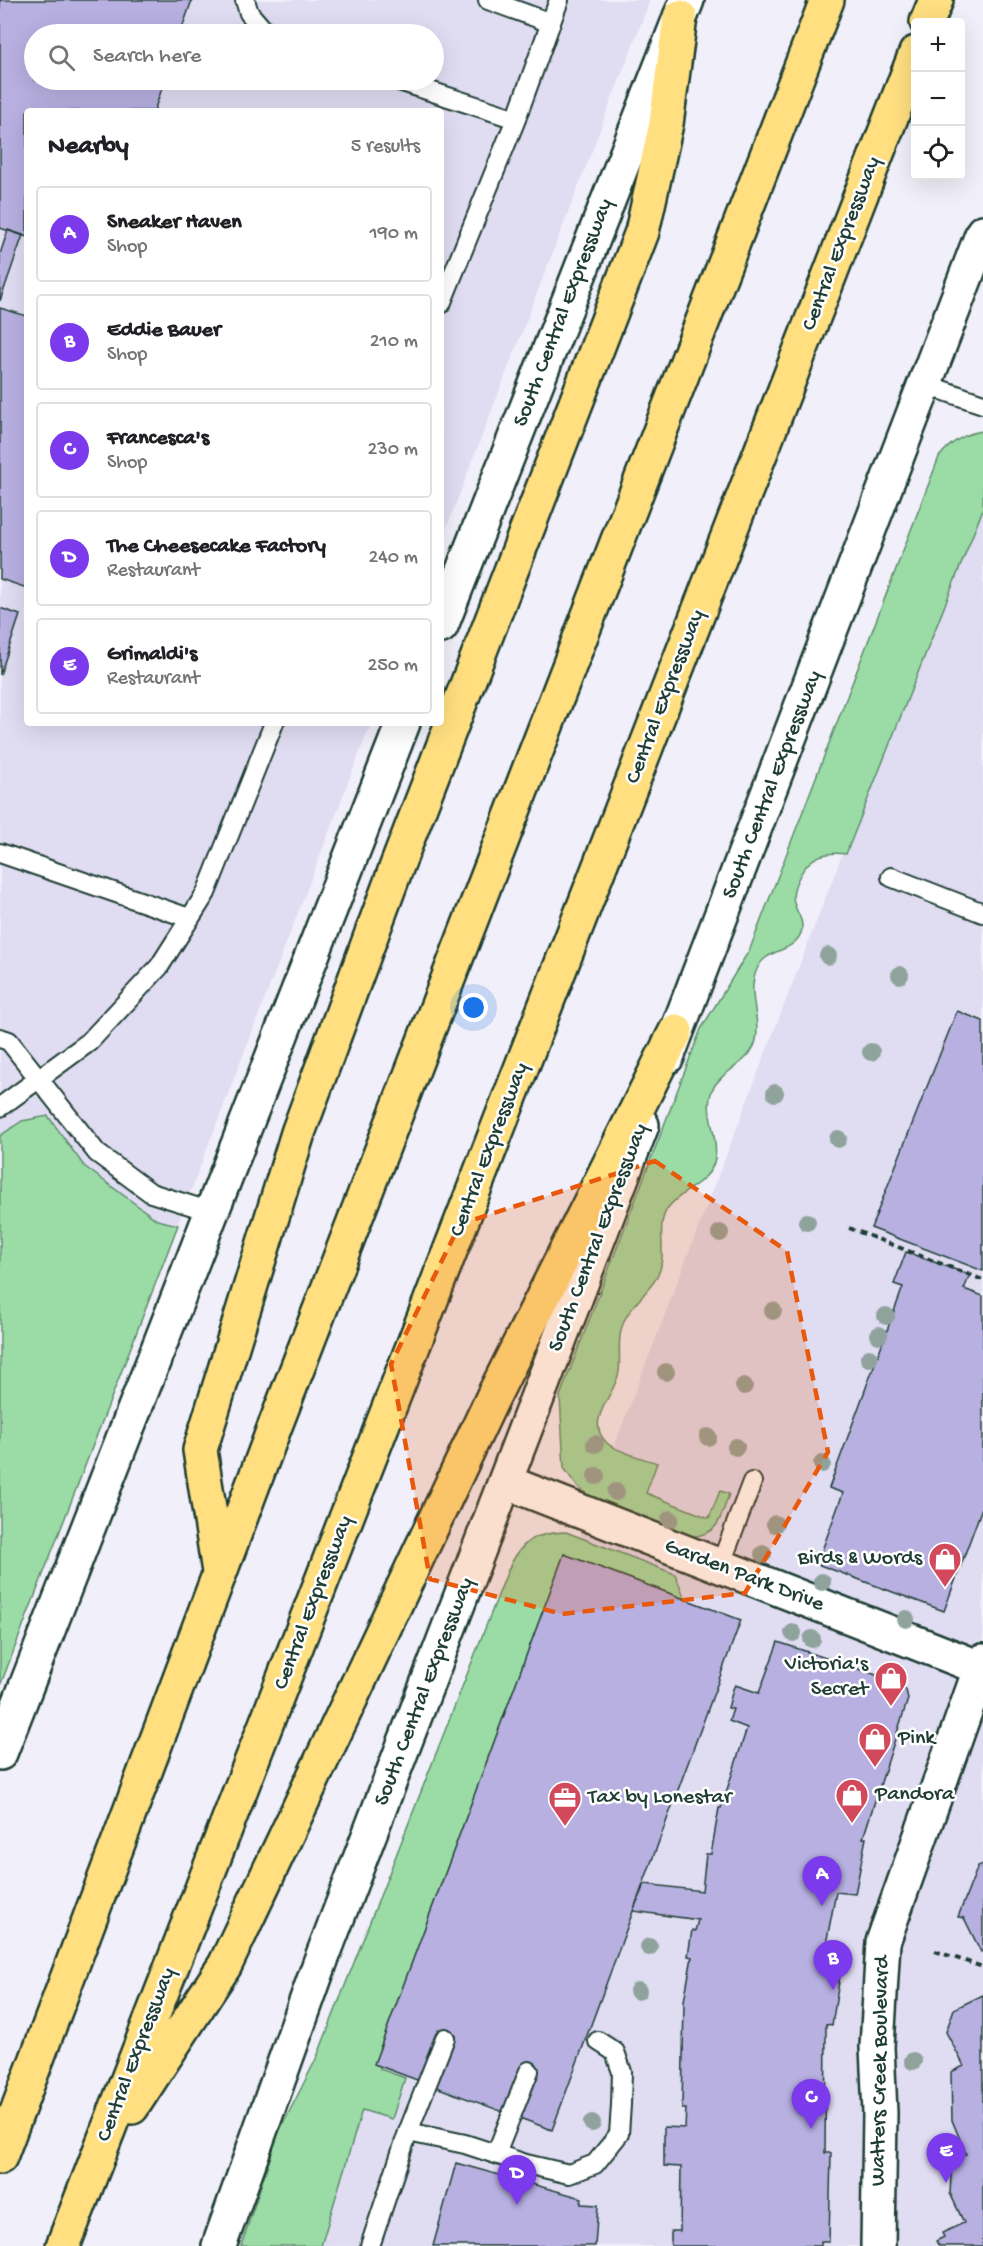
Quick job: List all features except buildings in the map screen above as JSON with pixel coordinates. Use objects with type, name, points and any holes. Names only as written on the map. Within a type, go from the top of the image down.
[{"type":"highway","points":[[0,2157],[219,1574],[827,0]]},
{"type":"highway","points":[[929,18],[936,0]]},
{"type":"highway","points":[[219,1574],[200,1450],[298,1132],[400,860],[642,232],[666,124],[684,8]]},
{"type":"highway","name":"Central Expressway","points":[[63,2246],[911,63]]},
{"type":"highway","points":[[94,2164],[225,1965],[493,1397],[676,1031]]},
{"type":"main road","name":"South Central Expressway","points":[[444,618],[684,8]]},
{"type":"main road","name":"South Central Expressway","points":[[219,2246],[320,1963],[506,1482],[676,1031],[927,385],[983,232]]},
{"type":"main road","points":[[0,1753],[402,726]]},
{"type":"main road","name":"Garden Park Drive","points":[[506,1482],[982,1666]]},
{"type":"main road","name":"Watters Creek Boulevard","points":[[878,2246],[880,2113],[877,2047],[883,1942],[982,1666]]},
{"type":"lane","points":[[245,0],[249,13],[256,24]]},
{"type":"lane","points":[[488,0],[551,22]]},
{"type":"lane","points":[[444,297],[516,119],[559,0]]},
{"type":"lane","points":[[427,90],[516,119]]},
{"type":"lane","points":[[927,385],[983,404]]},
{"type":"lane","points":[[0,1107],[89,1042],[159,967],[206,893],[273,726]]},
{"type":"lane","points":[[0,853],[189,918]]},
{"type":"lane","points":[[891,877],[983,913]]},
{"type":"lane","points":[[0,1038],[9,1041],[97,1153],[152,1193],[212,1212]]},
{"type":"lane","points":[[720,1566],[752,1482]]},
{"type":"lane","points":[[370,2246],[408,2132],[445,2038]]},
{"type":"lane","points":[[408,2132],[569,2174],[595,2164],[619,2134],[622,2072],[615,2052],[598,2041]]},
{"type":"lane","points":[[496,2154],[530,2071]]},
{"type":"path","points":[[849,1228],[983,1280]]},
{"type":"path","points":[[935,1950],[983,1967]]},
{"type":"highlighted area","points":[[655,1161],[787,1251],[828,1452],[745,1593],[562,1614],[430,1579],[391,1364],[460,1224]]},
{"type":"shaded area","points":[[0,0],[650,0],[444,534],[444,108],[24,108],[24,726],[370,726],[0,1686]]},
{"type":"shaded area","points":[[983,489],[983,2246],[306,2246]]},
{"type":"green space","points":[[983,431],[983,509],[846,854],[824,855],[812,860],[797,880],[793,900],[801,921],[801,933],[792,944],[767,957],[757,969],[753,987],[757,1022],[756,1040],[743,1061],[722,1077],[712,1090],[709,1107],[716,1149],[712,1167],[708,1174],[679,1196],[667,1209],[662,1224],[662,1258],[658,1275],[628,1313],[622,1326],[619,1372],[599,1417],[598,1426],[607,1443],[616,1449],[657,1463],[646,1493],[709,1518],[720,1491],[729,1494],[721,1518],[713,1529],[707,1533],[690,1537],[593,1500],[576,1485],[564,1468],[560,1396],[701,1029],[750,949],[939,457],[958,440]]},
{"type":"green space","points":[[48,1116],[84,1166],[157,1220],[178,1225],[0,1686],[0,1136],[22,1121]]},
{"type":"green space","points":[[566,1532],[675,1574],[685,1599],[573,1559],[380,2069],[405,2078],[392,2119],[362,2110],[321,2246],[241,2246],[278,2134],[317,2057],[508,1570],[518,1552],[530,1540],[545,1534]]},
{"type":"place","name":"Birds & Words","points":[[945,1588]]},
{"type":"place","name":"Victoria's Secret","points":[[891,1707]]},
{"type":"place","name":"Pink","points":[[875,1768]]},
{"type":"place","name":"Pandora","points":[[852,1824]]},
{"type":"place","name":"Tax by Lonestar","points":[[565,1827]]},
{"type":"place","name":"Sneaker Haven","points":[[822,1906]]},
{"type":"place","name":"Eddie Bauer","points":[[833,1990]]},
{"type":"place","name":"Francesca's","points":[[811,2129]]},
{"type":"place","name":"Grimaldi's","points":[[946,2183]]},
{"type":"place","name":"The Cheesecake Factory","points":[[517,2205]]}]
